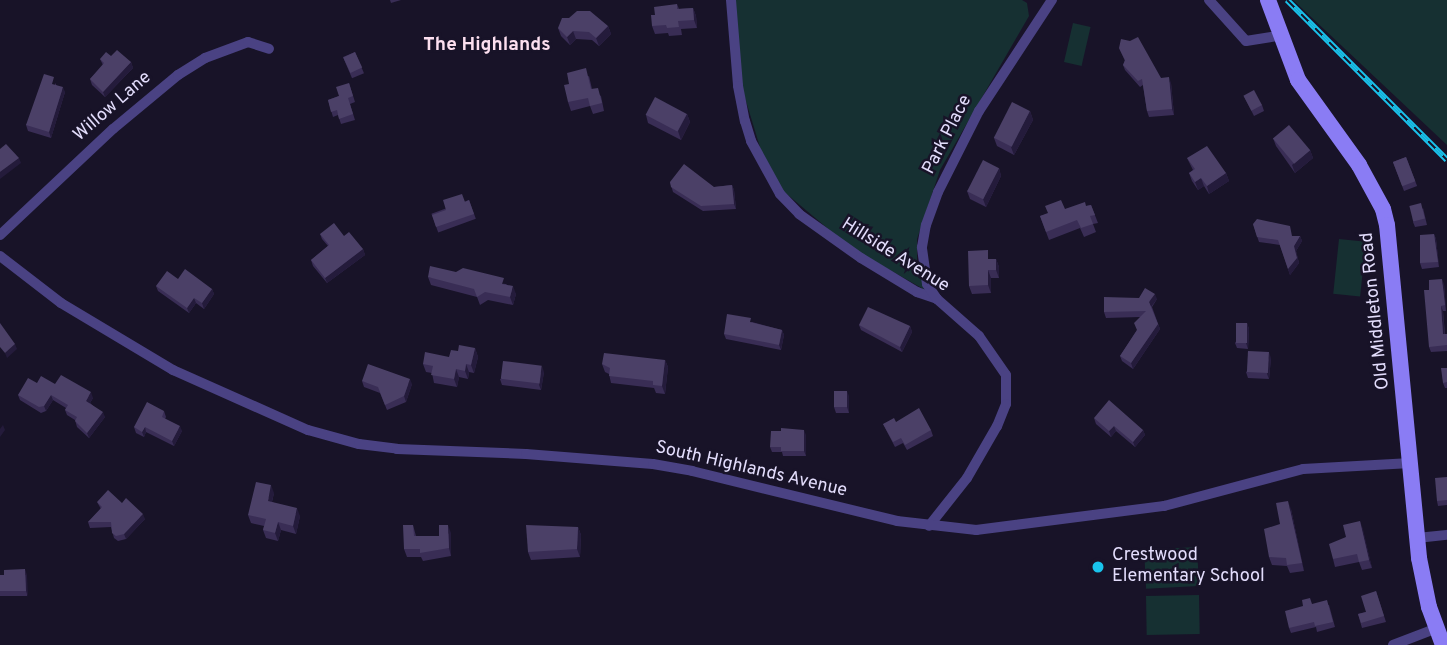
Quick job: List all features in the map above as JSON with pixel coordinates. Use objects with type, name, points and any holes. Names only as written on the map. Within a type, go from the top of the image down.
[{"type":"street","name":"Hillside Avenue","points":[[731,0],[738,86],[745,121],[751,141],[780,194],[799,214],[861,258],[917,292],[937,299],[986,345],[1000,363],[1007,387],[1006,404],[998,426],[967,478],[929,526]]},
{"type":"street","points":[[1209,0],[1246,40],[1278,29]]},
{"type":"street","name":"Old Middleton Road","points":[[1268,0],[1307,96],[1359,165],[1383,209],[1394,267],[1417,538],[1425,591],[1444,645]]},
{"type":"street","name":"Park Place","points":[[937,299],[927,284],[922,247],[926,225],[938,192],[979,111],[1045,3]]},
{"type":"street","name":"Willow Lane","points":[[0,235],[113,129],[177,75],[205,58],[248,42],[269,49]]},
{"type":"street","name":"South Highlands Avenue","points":[[2,262],[108,334],[173,370],[266,414],[329,436],[397,449],[526,454],[653,464],[929,526],[976,530],[1062,520],[1177,503],[1303,469],[1410,463]]},
{"type":"street","points":[[1417,538],[1447,536]]},
{"type":"street","points":[[1394,645],[1437,628]]},
{"type":"green space","points":[[734,0],[1022,0],[1027,3],[1029,16],[940,170],[917,239],[917,266],[927,291],[851,248],[782,190],[763,157],[742,88]]},
{"type":"green space","points":[[1293,0],[1447,0],[1447,145]]},
{"type":"green space","points":[[1073,23],[1091,27],[1082,66],[1064,62]]},
{"type":"green space","points":[[1339,239],[1366,242],[1360,297],[1333,294]]},
{"type":"green space","points":[[1197,547],[1199,586],[1146,589],[1144,550]]},
{"type":"green space","points":[[1199,595],[1200,634],[1147,635],[1146,596]]},
{"type":"building","points":[[677,4],[677,9],[693,8],[694,20],[678,21],[679,27],[652,26],[651,15],[655,15],[654,7]]},
{"type":"building","points":[[577,11],[590,11],[608,26],[596,38],[589,32],[573,31],[567,37],[558,28],[562,18],[569,18]]},
{"type":"building","points":[[1138,37],[1161,78],[1169,77],[1172,109],[1147,111],[1142,79],[1138,81],[1123,65],[1125,60],[1119,48],[1121,39],[1130,41]]},
{"type":"building","points":[[117,50],[131,62],[103,92],[90,79],[104,63],[100,59],[106,52],[111,56]]},
{"type":"building","points":[[355,52],[362,67],[350,73],[343,57]]},
{"type":"building","points":[[586,68],[591,89],[598,88],[602,103],[590,106],[588,98],[568,102],[564,85],[569,84],[567,73]]},
{"type":"building","points":[[44,74],[54,77],[52,84],[63,87],[49,132],[26,125]]},
{"type":"building","points":[[349,83],[353,96],[348,98],[353,114],[339,119],[337,110],[331,112],[328,100],[339,96],[336,87]]},
{"type":"building","points":[[1254,90],[1262,105],[1251,111],[1243,96]]},
{"type":"building","points":[[655,97],[687,114],[677,132],[646,115]]},
{"type":"building","points":[[1012,102],[1030,111],[1012,147],[994,138]]},
{"type":"building","points":[[1289,125],[1310,150],[1294,164],[1273,138]]},
{"type":"building","points":[[6,144],[19,158],[0,172],[0,149]]},
{"type":"building","points":[[1207,146],[1226,173],[1207,186],[1201,178],[1195,182],[1189,173],[1195,169],[1187,158]]},
{"type":"building","points":[[1406,157],[1415,181],[1402,186],[1393,162]]},
{"type":"building","points":[[983,160],[999,168],[983,199],[967,191]]},
{"type":"building","points":[[684,164],[714,187],[732,185],[734,204],[701,206],[671,187],[670,182]]},
{"type":"building","points":[[462,194],[465,202],[469,200],[474,214],[436,227],[432,215],[446,210],[443,200]]},
{"type":"building","points":[[1061,200],[1065,209],[1085,202],[1086,206],[1091,205],[1095,215],[1090,216],[1093,224],[1081,228],[1077,220],[1046,232],[1040,216],[1048,213],[1045,206]]},
{"type":"building","points":[[1421,203],[1425,219],[1413,221],[1409,206]]},
{"type":"building","points":[[1257,219],[1290,226],[1292,236],[1300,236],[1294,246],[1297,258],[1288,269],[1278,240],[1257,237],[1253,224]]},
{"type":"building","points":[[334,223],[344,236],[349,232],[363,249],[325,278],[311,260],[329,245],[320,234]]},
{"type":"building","points":[[1434,234],[1438,262],[1420,263],[1420,235]]},
{"type":"building","points":[[988,250],[988,259],[996,259],[996,270],[988,270],[988,285],[969,286],[968,251]]},
{"type":"building","points":[[430,266],[456,272],[463,268],[504,278],[502,284],[513,286],[510,297],[485,292],[477,297],[474,289],[428,277]]},
{"type":"building","points":[[185,269],[212,289],[202,303],[194,298],[187,308],[156,286],[167,271],[178,279]]},
{"type":"building","points":[[1442,279],[1445,305],[1441,306],[1443,334],[1447,334],[1447,345],[1429,347],[1424,290],[1429,290],[1429,280]]},
{"type":"building","points":[[1145,288],[1155,294],[1149,302],[1158,324],[1131,363],[1120,356],[1137,330],[1134,323],[1146,311],[1104,312],[1104,297],[1139,298]]},
{"type":"building","points":[[868,307],[910,326],[900,347],[859,325]]},
{"type":"building","points":[[727,314],[751,318],[750,322],[782,330],[779,345],[724,334]]},
{"type":"building","points":[[0,323],[15,344],[5,353],[0,347]]},
{"type":"building","points":[[1236,323],[1247,323],[1247,343],[1236,343]]},
{"type":"building","points":[[459,345],[475,348],[471,365],[466,364],[465,371],[456,369],[454,379],[431,375],[433,366],[423,364],[425,352],[449,357],[451,350],[458,351]]},
{"type":"building","points":[[1248,351],[1269,352],[1268,373],[1247,372]]},
{"type":"building","points":[[604,353],[665,360],[662,386],[653,385],[653,381],[609,376],[610,368],[602,364]]},
{"type":"building","points":[[503,361],[542,366],[540,384],[501,379]]},
{"type":"building","points":[[368,364],[410,379],[404,396],[385,405],[378,387],[362,381]]},
{"type":"building","points":[[1441,368],[1447,368],[1447,382],[1443,383]]},
{"type":"building","points":[[61,375],[91,392],[86,401],[103,412],[87,433],[75,421],[77,417],[65,410],[68,405],[51,395],[44,406],[39,407],[18,395],[28,378],[37,383],[41,376],[55,384]]},
{"type":"building","points":[[834,391],[847,391],[847,407],[834,407]]},
{"type":"building","points":[[1109,400],[1143,430],[1133,442],[1114,426],[1109,431],[1094,418]]},
{"type":"building","points":[[147,402],[164,411],[162,417],[180,426],[172,441],[145,427],[142,432],[134,427]]},
{"type":"building","points":[[919,408],[931,430],[905,445],[901,438],[893,442],[883,424],[894,418],[896,422]]},
{"type":"building","points":[[781,428],[804,430],[804,451],[781,451],[781,447],[770,447],[771,431],[781,431]]},
{"type":"building","points":[[1447,477],[1447,500],[1437,501],[1435,478]]},
{"type":"building","points":[[256,482],[271,485],[268,501],[297,508],[293,526],[278,522],[275,533],[263,530],[266,519],[248,515]]},
{"type":"building","points":[[108,490],[122,503],[126,498],[143,514],[124,534],[116,536],[112,533],[111,522],[88,522],[102,507],[97,502]]},
{"type":"building","points":[[1288,501],[1302,563],[1287,565],[1286,558],[1269,557],[1264,529],[1280,524],[1276,503]]},
{"type":"building","points":[[1360,521],[1369,560],[1359,562],[1357,554],[1333,559],[1329,544],[1346,537],[1343,525]]},
{"type":"building","points":[[403,525],[413,525],[414,536],[439,536],[439,525],[448,525],[449,548],[420,553],[420,549],[404,549]]},
{"type":"building","points":[[526,525],[578,527],[577,549],[528,552]]},
{"type":"building","points":[[25,569],[26,591],[0,591],[0,575],[4,575],[4,570]]},
{"type":"building","points":[[1376,591],[1384,616],[1361,623],[1358,614],[1366,612],[1361,596]]},
{"type":"building","points":[[1310,598],[1312,604],[1327,600],[1333,622],[1315,626],[1314,622],[1289,628],[1285,611],[1303,606],[1302,600]]},
{"type":"railway","points":[[1287,0],[1447,160]]},
{"type":"place","name":"Crestwood Elementary School","points":[[1098,567]]},
{"type":"district","name":"The Highlands","points":[[487,46]]}]
